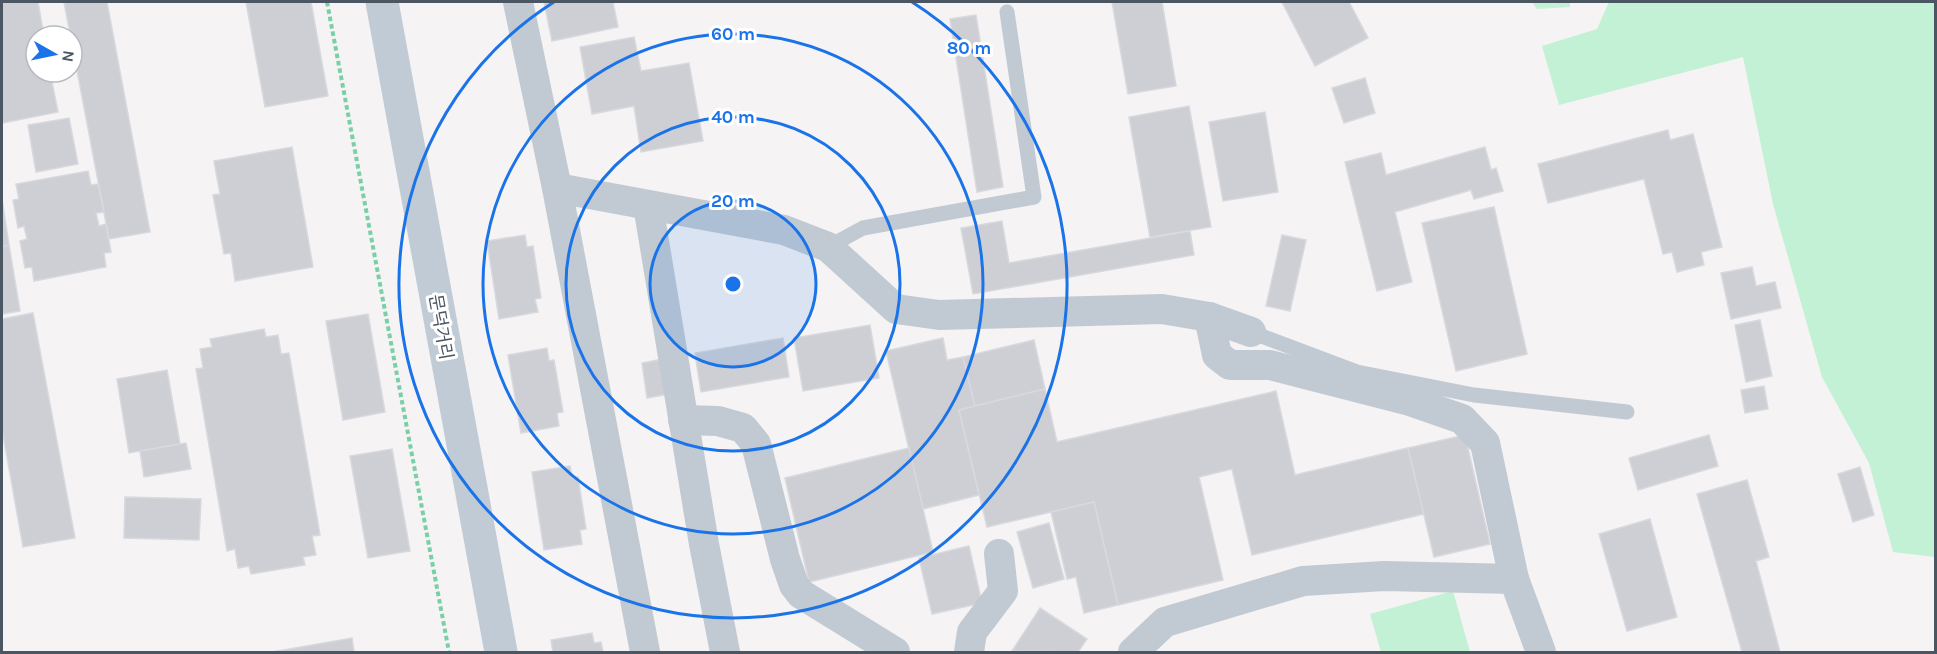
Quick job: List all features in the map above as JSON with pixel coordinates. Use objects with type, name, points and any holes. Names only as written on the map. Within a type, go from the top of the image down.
[{"type":"main road","name":"문덕거리","points":[[382,2],[501,652]]},
{"type":"street","points":[[519,2],[557,188],[645,652]]},
{"type":"street","points":[[557,188],[784,230],[828,247],[896,309],[939,315],[1162,309],[1209,317],[1251,332]]},
{"type":"street","points":[[648,205],[704,544],[725,652]]},
{"type":"street","points":[[1209,317],[1217,355],[1230,364],[1270,364],[1410,401],[1462,419],[1485,443],[1514,579],[1541,652]]},
{"type":"street","points":[[683,420],[718,421],[743,428],[756,444],[785,559],[794,585],[801,594],[890,651]]},
{"type":"street","points":[[969,652],[972,632],[1003,591],[999,554]]},
{"type":"street","points":[[1133,652],[1165,622],[1303,581],[1384,576],[1475,580],[1514,579]]},
{"type":"lane","points":[[828,247],[863,228],[1034,197],[1007,12]]},
{"type":"lane","points":[[1251,332],[1357,372],[1474,395],[1627,412]]},
{"type":"path","points":[[327,2],[449,652]]},
{"type":"green space","points":[[1532,2],[1570,2],[1570,7],[1537,9]]},
{"type":"green space","points":[[1609,2],[1935,2],[1935,557],[1893,552],[1869,463],[1822,377],[1773,204],[1743,57],[1559,105],[1542,46],[1597,29]]},
{"type":"green space","points":[[1453,591],[1470,652],[1381,652],[1370,614]]},
{"type":"building","points":[[2,2],[38,2],[42,24],[24,24],[24,84],[52,84],[58,112],[2,123]]},
{"type":"building","points":[[64,2],[107,2],[150,232],[109,239],[80,84],[84,84],[84,24],[68,24]]},
{"type":"building","points":[[246,2],[311,2],[328,96],[265,107]]},
{"type":"building","points":[[544,2],[613,2],[618,27],[552,41]]},
{"type":"building","points":[[1112,2],[1162,2],[1176,86],[1128,94]]},
{"type":"building","points":[[1282,2],[1349,2],[1368,38],[1315,66]]},
{"type":"building","points":[[976,15],[1003,187],[977,192],[950,19]]},
{"type":"building","points":[[634,37],[641,71],[689,63],[703,141],[641,152],[634,106],[592,114],[580,47]]},
{"type":"building","points":[[1365,78],[1375,113],[1344,123],[1332,88]]},
{"type":"building","points":[[1189,106],[1211,227],[1150,237],[1129,117]]},
{"type":"building","points":[[1265,112],[1278,192],[1223,201],[1209,122]]},
{"type":"building","points":[[69,118],[78,164],[36,172],[28,125]]},
{"type":"building","points":[[1668,130],[1670,140],[1693,134],[1722,247],[1701,252],[1704,265],[1677,272],[1672,252],[1663,254],[1644,179],[1548,203],[1538,164]]},
{"type":"building","points":[[292,147],[313,267],[235,281],[231,253],[224,254],[213,195],[220,194],[214,161]]},
{"type":"building","points":[[1485,147],[1491,170],[1496,168],[1503,191],[1474,199],[1471,190],[1395,212],[1412,282],[1377,291],[1345,162],[1381,153],[1386,175]]},
{"type":"building","points":[[88,171],[91,185],[98,184],[104,212],[96,213],[99,226],[106,224],[111,252],[104,253],[106,267],[34,281],[32,267],[25,268],[20,241],[27,239],[24,226],[18,228],[13,200],[19,199],[16,184]]},
{"type":"building","points":[[2,199],[9,245],[2,247]]},
{"type":"building","points":[[1494,207],[1527,354],[1456,371],[1422,223]]},
{"type":"building","points":[[1002,221],[1009,263],[1190,231],[1194,255],[973,294],[961,228]]},
{"type":"building","points":[[525,235],[527,247],[533,246],[541,298],[535,299],[538,312],[499,319],[487,241]]},
{"type":"building","points":[[1282,235],[1306,240],[1290,311],[1266,306]]},
{"type":"building","points":[[9,245],[20,311],[2,314],[2,247]]},
{"type":"building","points":[[1752,267],[1756,286],[1775,282],[1781,308],[1731,319],[1721,273]]},
{"type":"building","points":[[33,313],[75,538],[23,547],[2,429],[2,319]]},
{"type":"building","points":[[368,314],[385,412],[343,420],[326,321]]},
{"type":"building","points":[[1760,320],[1772,376],[1746,382],[1735,325]]},
{"type":"building","points":[[870,325],[879,378],[803,391],[794,338]]},
{"type":"building","points":[[264,329],[266,337],[278,335],[281,354],[289,353],[320,535],[312,536],[316,555],[303,557],[305,565],[251,574],[249,566],[238,568],[235,549],[227,551],[196,369],[203,368],[200,349],[212,347],[210,339]]},
{"type":"building","points":[[783,338],[789,377],[701,392],[695,353]]},
{"type":"building","points":[[943,338],[947,360],[963,357],[975,406],[959,410],[979,495],[923,509],[886,351]]},
{"type":"building","points":[[1034,340],[1045,389],[975,406],[963,357]]},
{"type":"building","points":[[547,348],[549,361],[554,360],[563,412],[557,413],[559,426],[521,433],[508,355]]},
{"type":"building","points":[[663,359],[669,394],[647,398],[642,363]]},
{"type":"building","points":[[167,370],[180,444],[129,453],[117,379]]},
{"type":"building","points":[[1764,386],[1768,409],[1745,413],[1741,390]]},
{"type":"building","points":[[1045,389],[1057,442],[1276,391],[1295,475],[1408,448],[1424,514],[1252,555],[1232,469],[1199,477],[1223,580],[1118,605],[1094,502],[987,527],[959,410]]},
{"type":"building","points":[[1465,435],[1490,544],[1434,557],[1408,448]]},
{"type":"building","points":[[1709,435],[1718,466],[1638,490],[1629,458]]},
{"type":"building","points":[[186,443],[191,469],[144,477],[140,451]]},
{"type":"building","points":[[909,448],[933,552],[809,582],[785,478]]},
{"type":"building","points":[[392,449],[410,551],[368,558],[350,456]]},
{"type":"building","points":[[570,466],[572,478],[578,477],[586,529],[580,530],[582,544],[544,550],[532,472]]},
{"type":"building","points":[[1860,467],[1874,515],[1853,522],[1838,474]]},
{"type":"building","points":[[1747,480],[1769,557],[1756,561],[1780,652],[1742,652],[1697,494]]},
{"type":"building","points":[[125,497],[201,499],[199,540],[124,538]]},
{"type":"building","points":[[1094,502],[1118,605],[1084,613],[1076,577],[1067,579],[1051,512]]},
{"type":"building","points":[[1650,519],[1677,617],[1627,631],[1599,534]]},
{"type":"building","points":[[1049,523],[1064,579],[1033,588],[1017,532]]},
{"type":"building","points":[[969,546],[982,603],[932,614],[919,558]]},
{"type":"building","points":[[1040,608],[1087,639],[1078,652],[1012,651]]},
{"type":"building","points":[[592,633],[594,643],[601,642],[603,652],[553,652],[551,640]]},
{"type":"building","points":[[352,638],[354,652],[272,652]]}]
